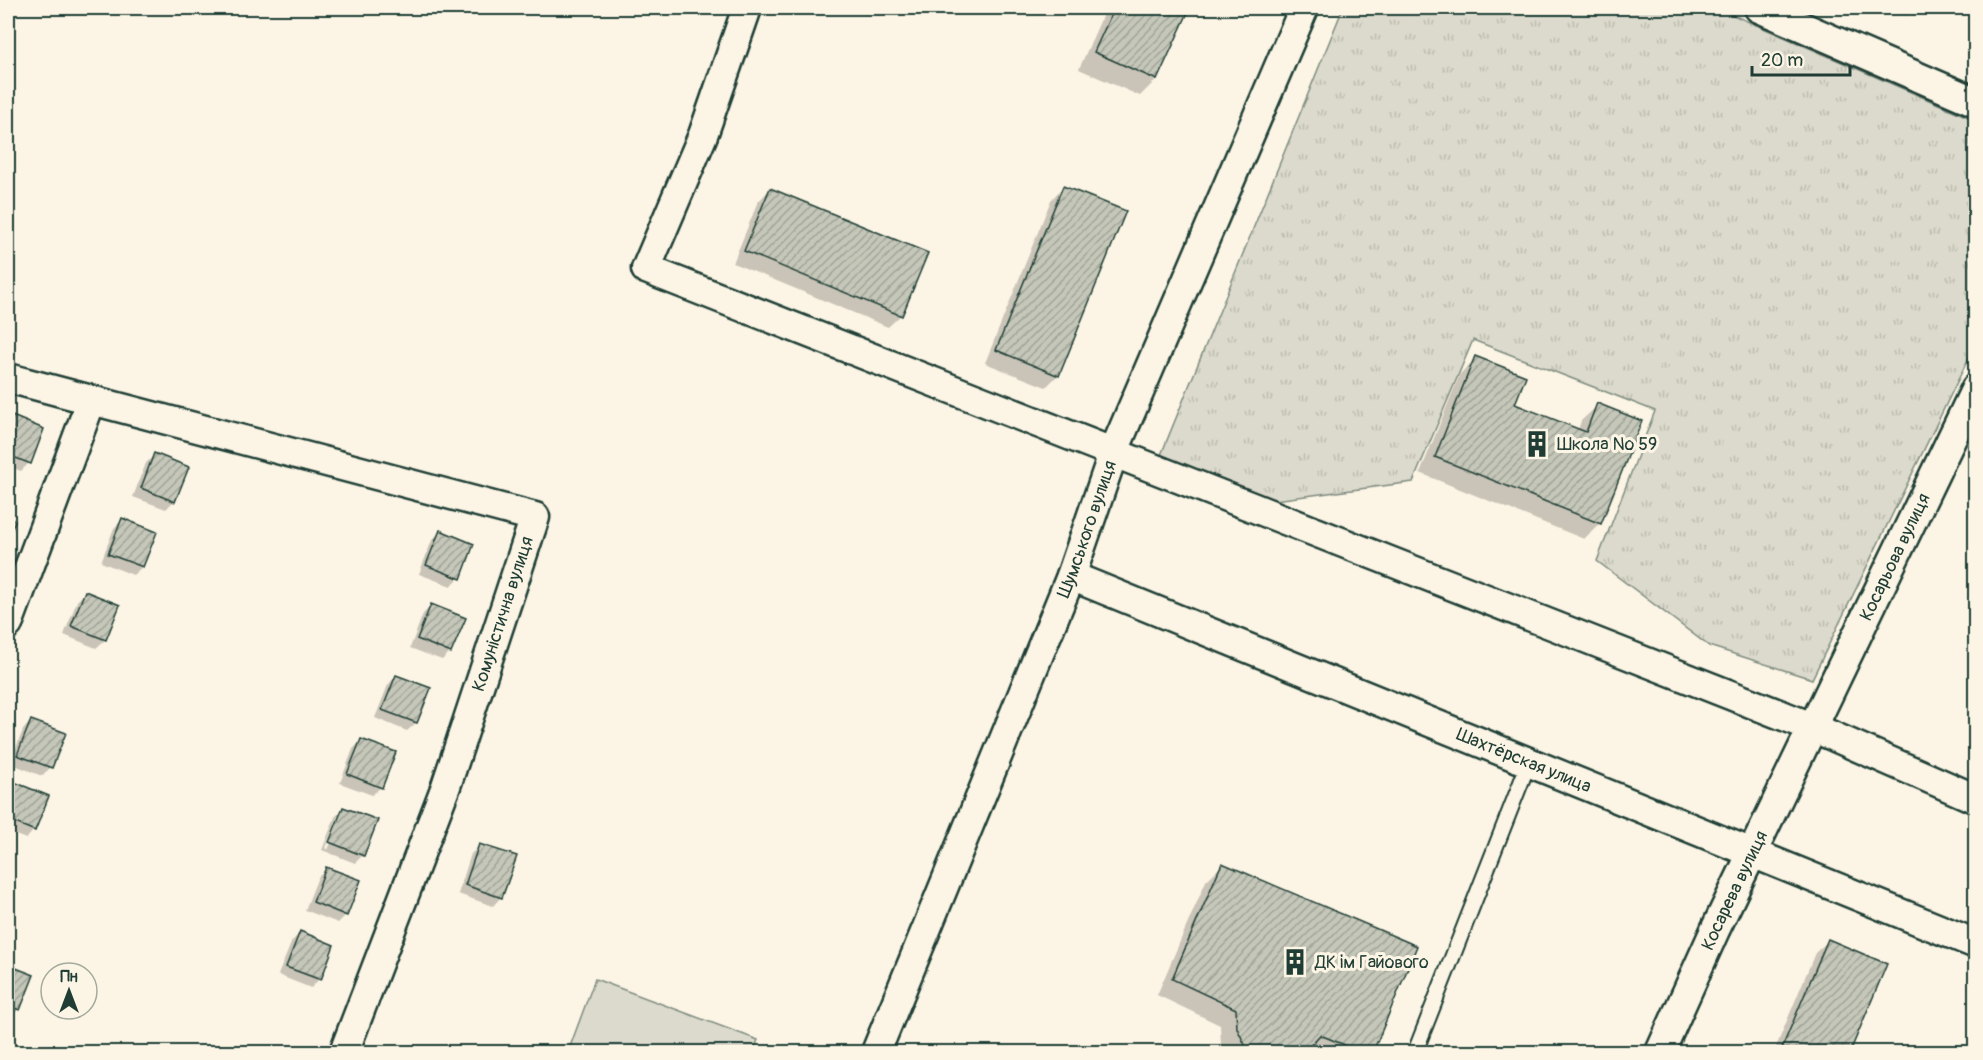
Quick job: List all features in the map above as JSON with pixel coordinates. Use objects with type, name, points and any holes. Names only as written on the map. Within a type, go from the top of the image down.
[{"type":"street","points":[[747,8],[703,135],[646,269],[1812,727],[1976,800]]},
{"type":"street","name":"Шумського вулиця","points":[[876,1053],[1071,576],[1113,452],[1304,8]]},
{"type":"street","points":[[1759,8],[1976,102]]},
{"type":"street","name":"Комуністична вулиця","points":[[8,378],[535,517],[446,786],[344,1053]]},
{"type":"street","name":"Косарьова вулиця","points":[[1812,727],[1976,388]]},
{"type":"street","points":[[8,624],[91,401]]},
{"type":"street","name":"Шахтёрская улица","points":[[1071,576],[1976,944]]},
{"type":"street","name":"Косарева вулиця","points":[[1660,1053],[1812,727]]},
{"type":"lane","points":[[1414,1053],[1529,762]]},
{"type":"green space","points":[[1343,8],[1717,8],[1975,120],[1975,345],[1812,679],[1709,646],[1597,561],[1655,411],[1473,340],[1413,482],[1260,502],[1161,455]]},
{"type":"green space","points":[[595,979],[758,1040],[753,1052],[568,1052]]},
{"type":"building","points":[[1114,8],[1190,8],[1157,80],[1094,52]]},
{"type":"building","points":[[1063,186],[1126,211],[1059,376],[996,350]]},
{"type":"building","points":[[770,188],[928,253],[902,316],[744,251]]},
{"type":"building","name":"Школа № 59","points":[[1475,356],[1526,376],[1515,404],[1586,432],[1597,403],[1642,421],[1601,524],[1435,457]]},
{"type":"building","points":[[10,415],[44,429],[31,464],[8,455]]},
{"type":"building","points":[[154,453],[189,467],[175,502],[141,488]]},
{"type":"building","points":[[8,518],[15,521],[8,539]]},
{"type":"building","points":[[122,518],[157,532],[143,567],[108,554]]},
{"type":"building","points":[[440,530],[474,544],[461,579],[426,565]]},
{"type":"building","points":[[85,591],[120,605],[106,640],[71,626]]},
{"type":"building","points":[[431,604],[466,618],[451,653],[417,639]]},
{"type":"building","points":[[396,675],[431,688],[417,723],[382,710]]},
{"type":"building","points":[[31,720],[66,733],[52,768],[17,755]]},
{"type":"building","points":[[361,739],[396,752],[382,788],[347,774]]},
{"type":"building","points":[[14,782],[49,796],[35,831],[8,820],[8,799]]},
{"type":"building","points":[[343,807],[378,820],[364,856],[329,842]]},
{"type":"building","points":[[479,844],[517,856],[502,898],[465,885]]},
{"type":"building","name":"ДК ім Гайового","points":[[1222,863],[1417,946],[1373,1052],[1362,1052],[1320,1035],[1304,1052],[1256,1052],[1246,1047],[1237,1028],[1236,1009],[1172,979]]},
{"type":"building","points":[[326,867],[361,880],[347,916],[313,902]]},
{"type":"building","points":[[300,931],[334,945],[321,980],[286,967]]},
{"type":"building","points":[[1828,939],[1887,964],[1850,1052],[1793,1052],[1782,1048]]},
{"type":"building","points":[[8,965],[34,975],[20,1010],[8,1006]]},
{"type":"place","name":"Школа № 59","points":[[1537,444]]},
{"type":"place","name":"ДК ім Гайового","points":[[1295,962]]}]
